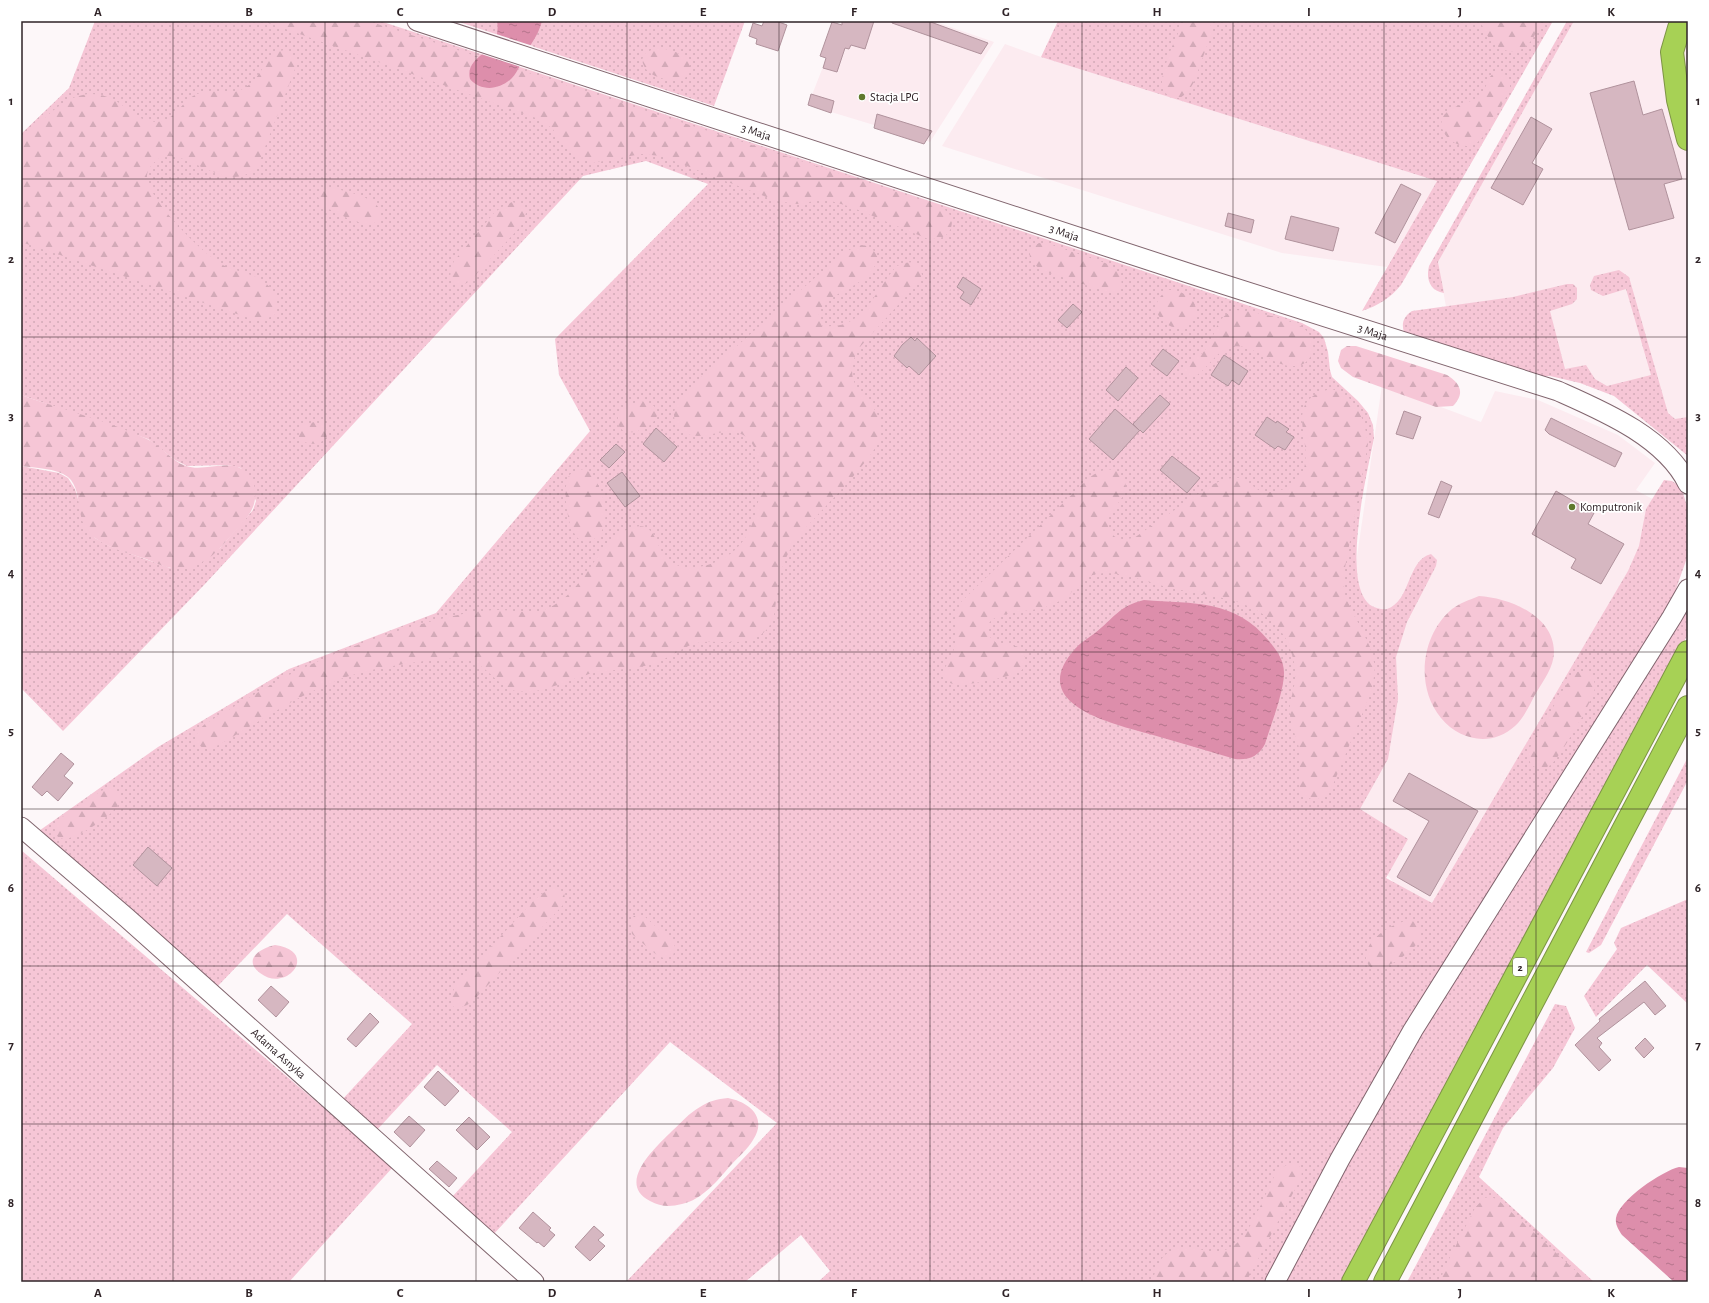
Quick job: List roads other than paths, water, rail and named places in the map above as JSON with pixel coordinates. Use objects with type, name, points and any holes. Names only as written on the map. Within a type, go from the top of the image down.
[{"type":"highway","points":[[1679,28],[1672,52],[1683,92],[1687,128]]},
{"type":"highway","points":[[1683,92],[1688,54]]},
{"type":"highway","name":"2","points":[[1353,1282],[1688,652]]},
{"type":"highway","name":"2","points":[[1385,1282],[1688,707]]},
{"type":"street","name":"3 Maja","points":[[417,21],[1191,274],[1558,391],[1614,417],[1636,431],[1673,461],[1683,473],[1688,484]]},
{"type":"street","points":[[1275,1282],[1350,1140],[1413,1030],[1672,617],[1688,589]]},
{"type":"street","name":"Adama Asnyka","points":[[21,827],[133,924],[534,1282]]},
{"type":"water","points":[[497,21],[542,21],[538,33],[512,78],[502,85],[485,88],[474,83],[470,79],[470,71],[477,58],[490,47],[494,40],[497,32]]},
{"type":"water","points":[[1144,600],[1197,604],[1212,606],[1228,611],[1242,617],[1256,627],[1275,648],[1280,656],[1284,668],[1280,699],[1265,744],[1256,755],[1245,759],[1235,759],[1117,725],[1080,709],[1067,698],[1060,684],[1063,668],[1076,648],[1117,613],[1128,606]]},
{"type":"water","points":[[1679,1167],[1688,1168],[1688,1282],[1674,1282],[1622,1235],[1616,1223],[1616,1218],[1619,1211],[1625,1203],[1642,1187],[1662,1174]]},
{"type":"place","name":"Stacja LPG","points":[[862,97]]},
{"type":"place","name":"Komputronik","points":[[1572,507]]}]
